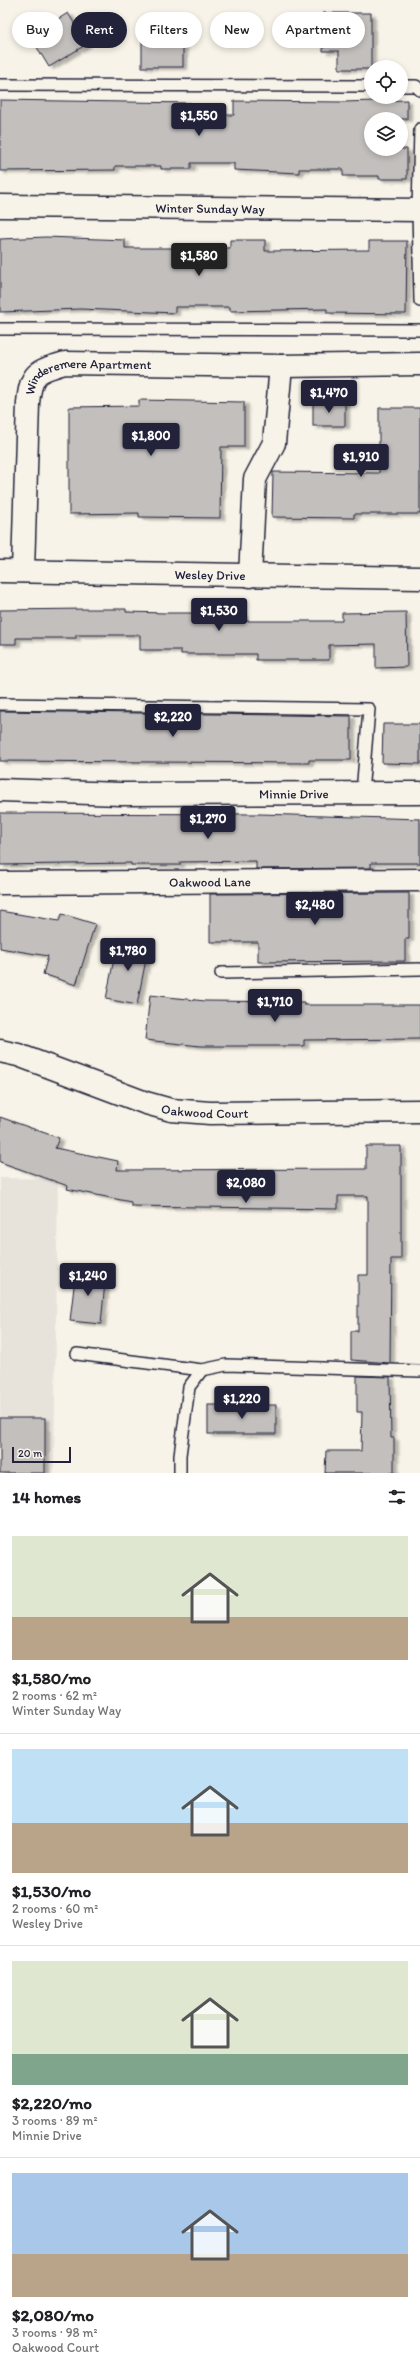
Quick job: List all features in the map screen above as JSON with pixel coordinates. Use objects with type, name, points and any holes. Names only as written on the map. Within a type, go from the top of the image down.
[{"type":"street","name":"Winter Sunday Way","points":[[0,206],[419,210]]},
{"type":"street","name":"Winderemere Apartment","points":[[23,571],[28,403],[30,382],[44,369],[66,363],[281,366],[420,364]]},
{"type":"street","points":[[250,576],[254,479],[274,443],[281,366]]},
{"type":"street","name":"Wesley Drive","points":[[0,571],[420,578]]},
{"type":"street","name":"Minnie Drive","points":[[0,790],[121,794],[420,793]]},
{"type":"street","name":"Oakwood Lane","points":[[0,883],[420,880]]},
{"type":"street","name":"Oakwood Court","points":[[0,1051],[18,1055],[146,1103],[171,1110],[210,1113],[420,1111]]},
{"type":"lane","points":[[0,85],[364,86]]},
{"type":"lane","points":[[408,86],[416,86],[420,90]]},
{"type":"lane","points":[[420,128],[420,301]]},
{"type":"lane","points":[[0,329],[420,330]]},
{"type":"lane","points":[[0,704],[368,709],[362,793]]},
{"type":"lane","points":[[221,973],[420,969]]},
{"type":"lane","points":[[78,1354],[202,1370],[226,1365],[420,1371]]},
{"type":"lane","points":[[180,1473],[180,1455],[189,1387],[202,1370]]},
{"type":"shaded area","points":[[0,1178],[58,1179],[54,1473],[0,1473]]},
{"type":"building","points":[[68,13],[71,18],[71,48],[80,48],[49,67],[37,48],[63,48],[63,16]]},
{"type":"building","points":[[365,13],[371,13],[371,60],[364,60],[364,69],[339,69],[339,51],[323,51],[323,48],[365,48]]},
{"type":"building","points":[[142,48],[183,48],[183,67],[142,67]]},
{"type":"building","points":[[0,100],[191,103],[191,115],[234,115],[234,101],[364,101],[364,104],[407,104],[407,112],[364,112],[364,156],[407,156],[407,179],[379,179],[379,176],[343,176],[343,169],[299,169],[299,173],[234,170],[234,163],[191,163],[191,169],[161,169],[161,166],[115,166],[115,170],[0,171]]},
{"type":"building","points":[[46,237],[125,240],[125,248],[230,248],[230,240],[265,240],[265,251],[369,250],[369,241],[407,241],[406,314],[327,313],[327,309],[230,311],[230,307],[175,307],[175,313],[80,309],[0,312],[0,239]]},
{"type":"building","points":[[139,400],[244,402],[244,447],[221,447],[220,518],[139,517],[139,513],[69,514],[69,407],[139,406]]},
{"type":"building","points":[[313,401],[345,401],[345,426],[313,426]]},
{"type":"building","points":[[379,408],[420,408],[420,514],[354,514],[354,518],[272,517],[273,472],[379,473]]},
{"type":"building","points":[[126,609],[126,612],[243,613],[243,621],[342,621],[342,613],[406,612],[407,667],[376,668],[376,644],[329,645],[329,660],[256,660],[256,654],[181,654],[181,650],[140,650],[140,635],[76,635],[76,638],[16,638],[16,644],[0,644],[0,610]]},
{"type":"building","points":[[0,711],[351,716],[351,760],[309,760],[309,763],[0,761]]},
{"type":"building","points":[[383,724],[420,724],[420,764],[382,763]]},
{"type":"building","points":[[0,813],[260,814],[420,819],[420,863],[371,863],[371,868],[256,869],[256,861],[180,862],[180,865],[131,865],[131,863],[0,865]]},
{"type":"building","points":[[409,893],[409,939],[405,939],[405,961],[258,962],[258,942],[210,942],[210,894]]},
{"type":"building","points":[[0,911],[59,921],[62,914],[95,924],[76,985],[43,974],[48,956],[0,948]]},
{"type":"building","points":[[118,938],[149,944],[137,1005],[106,999]]},
{"type":"building","points":[[150,995],[205,1001],[304,1002],[304,1005],[420,1005],[420,1039],[304,1040],[304,1046],[200,1046],[145,1040]]},
{"type":"building","points":[[0,1117],[59,1138],[55,1148],[118,1161],[117,1170],[366,1169],[366,1146],[401,1146],[401,1259],[391,1259],[390,1363],[351,1360],[351,1331],[358,1331],[358,1275],[368,1275],[368,1196],[338,1196],[338,1209],[131,1206],[131,1202],[67,1189],[68,1186],[0,1162]]},
{"type":"building","points":[[76,1269],[106,1272],[101,1324],[70,1321]]},
{"type":"building","points":[[357,1376],[390,1377],[391,1438],[394,1438],[394,1473],[325,1473],[326,1451],[361,1451],[362,1412],[357,1412]]},
{"type":"building","points":[[208,1405],[276,1405],[276,1434],[208,1434]]},
{"type":"building","points":[[0,1418],[45,1418],[45,1473],[0,1473]]}]
